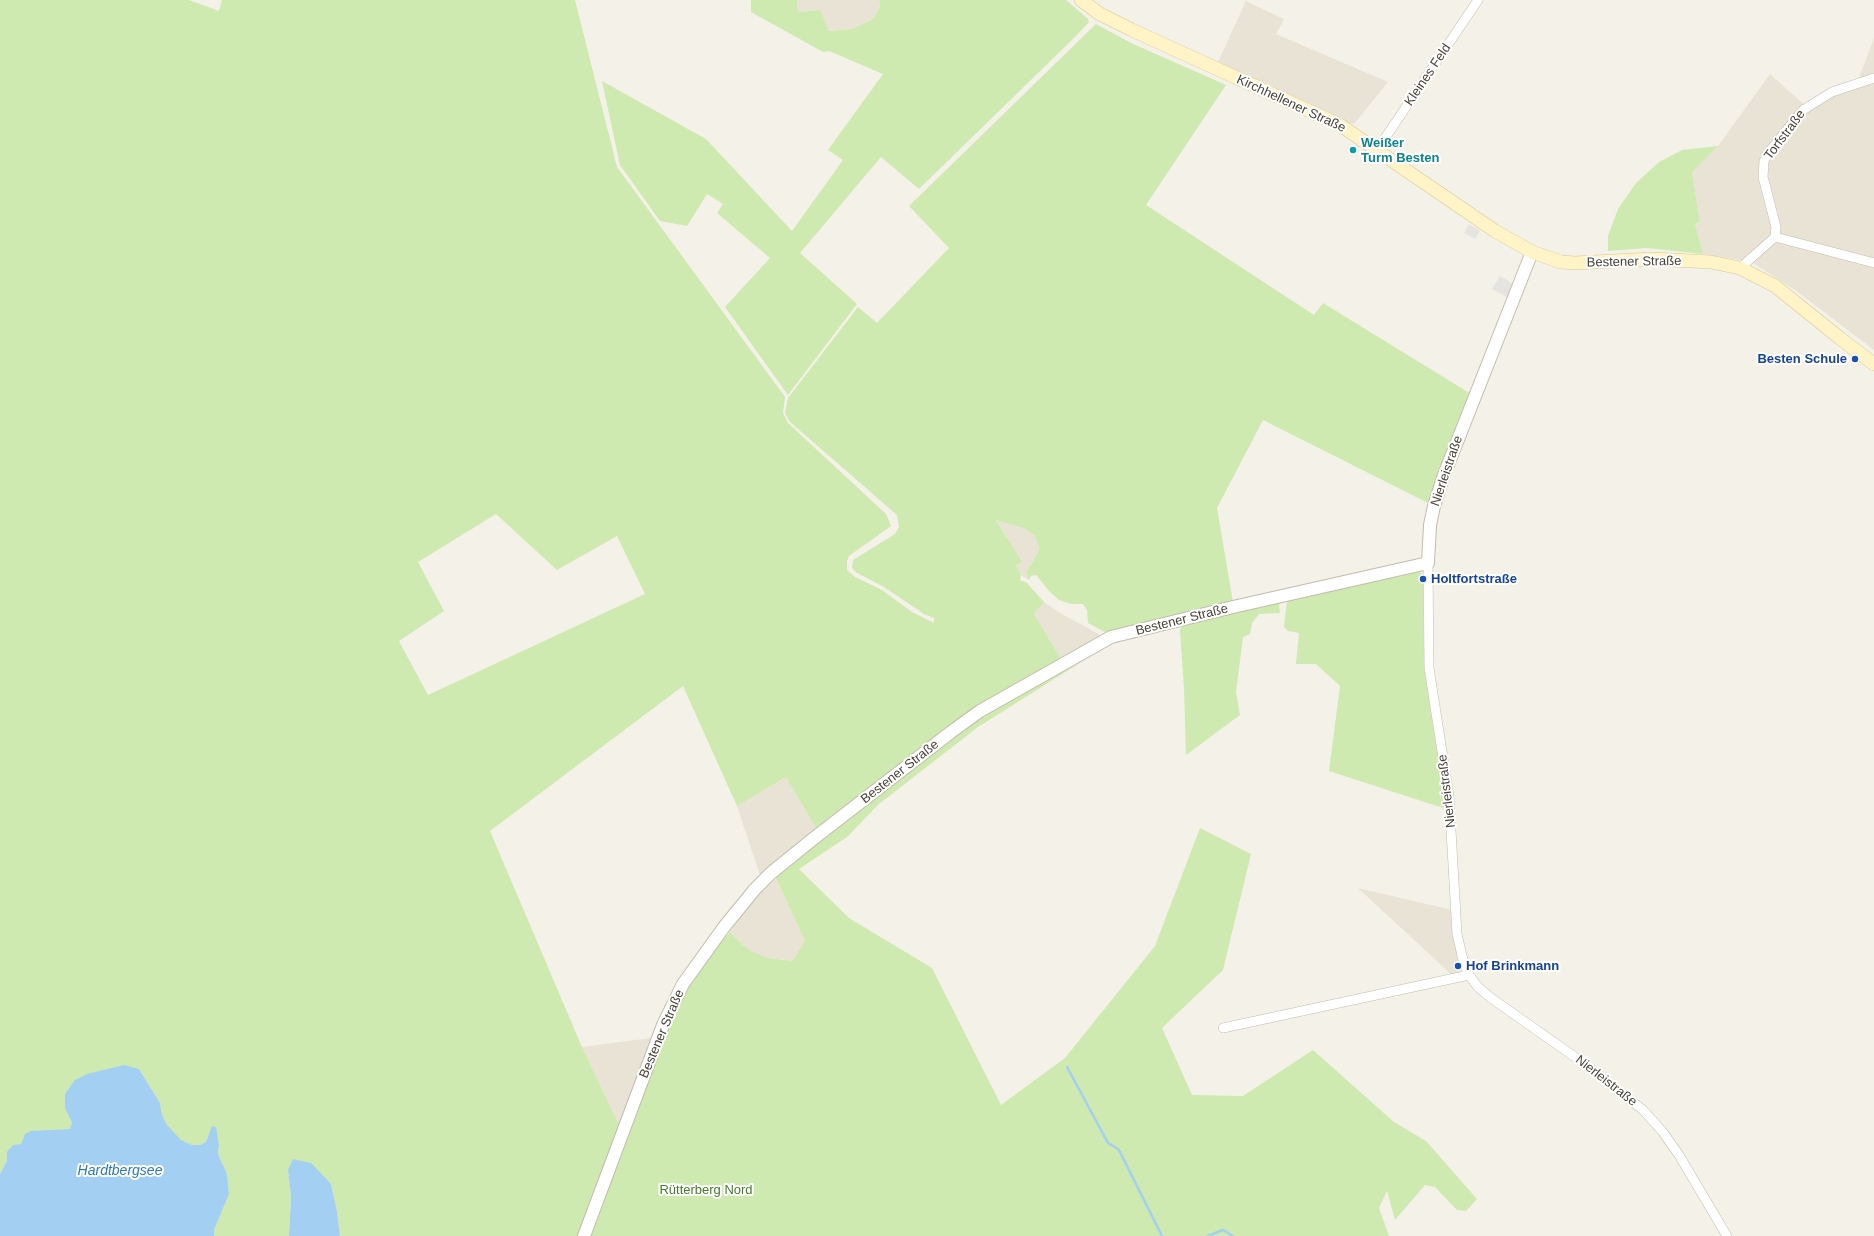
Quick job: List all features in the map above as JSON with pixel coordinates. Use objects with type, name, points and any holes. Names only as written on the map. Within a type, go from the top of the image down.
[{"type":"main road","name":"Kirchhellener Straße","points":[[1081,0],[1100,14],[1132,30],[1340,125],[1495,231],[1532,252]]},
{"type":"main road","name":"Bestener Straße","points":[[1532,252],[1561,262],[1575,263],[1652,259],[1712,262],[1740,268],[1775,286],[1874,364]]},
{"type":"street","name":"Kleines Feld","points":[[1377,150],[1478,0]]},
{"type":"street","name":"Torfstraße","points":[[1775,237],[1776,227],[1763,177],[1764,161],[1768,153],[1803,110],[1832,92],[1874,78]]},
{"type":"street","points":[[1740,268],[1775,237],[1874,263]]},
{"type":"street","name":"Nierleistraße","points":[[1532,252],[1444,475],[1434,506],[1430,525],[1428,562],[1429,668],[1449,796],[1458,934],[1464,964],[1469,975],[1478,987],[1491,998],[1582,1062],[1643,1110],[1662,1131],[1679,1155],[1728,1236]]},
{"type":"street","name":"Bestener Straße","points":[[584,1236],[663,1026],[678,995],[696,965],[755,889],[771,873],[807,844],[980,711],[1111,638],[1233,607],[1428,562]]},
{"type":"street","points":[[1223,1028],[1469,975]]},
{"type":"shaded area","points":[[797,0],[879,0],[880,7],[872,20],[852,29],[829,31],[820,10],[798,12]]},
{"type":"shaded area","points":[[1246,1],[1284,19],[1276,34],[1388,82],[1354,124],[1348,123],[1217,64]]},
{"type":"shaded area","points":[[1874,38],[1874,350],[1795,290],[1753,263],[1703,254],[1695,224],[1700,222],[1692,172],[1718,146],[1770,74],[1808,108],[1832,94],[1856,86]]},
{"type":"shaded area","points":[[1469,224],[1480,231],[1475,239],[1464,233]]},
{"type":"shaded area","points":[[1500,276],[1513,284],[1508,298],[1492,289]]},
{"type":"shaded area","points":[[996,519],[1024,528],[1035,536],[1039,548],[1038,553],[1026,572],[1029,580],[1021,575],[1016,565],[1021,563]]},
{"type":"shaded area","points":[[1044,602],[1060,613],[1102,636],[1061,659],[1034,614]]},
{"type":"shaded area","points":[[786,777],[817,830],[760,875],[737,806]]},
{"type":"shaded area","points":[[776,879],[805,941],[792,961],[768,958],[753,952],[743,945],[730,932],[751,902]]},
{"type":"shaded area","points":[[1358,888],[1452,910],[1455,947],[1461,967],[1459,973],[1454,977]]},
{"type":"shaded area","points":[[651,1038],[619,1125],[582,1047]]},
{"type":"green space","points":[[0,0],[189,0],[219,11],[222,0],[575,0],[617,167],[785,397],[783,413],[788,423],[886,514],[891,526],[849,556],[847,561],[847,570],[855,577],[882,590],[912,612],[934,623],[934,618],[924,614],[884,587],[857,573],[852,568],[853,560],[895,534],[899,527],[897,515],[790,422],[785,413],[788,398],[858,307],[877,323],[949,248],[909,206],[1096,24],[1131,43],[1226,85],[1146,205],[1314,315],[1323,303],[1471,394],[1428,503],[1263,420],[1217,508],[1233,602],[1107,633],[1088,623],[1087,610],[1083,604],[1071,604],[1059,600],[1049,591],[1036,575],[1031,576],[1029,580],[1026,572],[1038,553],[1039,548],[1035,536],[1024,528],[996,520],[1022,562],[1016,565],[1021,575],[1020,580],[1027,583],[1044,602],[1034,614],[1061,659],[817,830],[786,777],[737,806],[683,686],[490,831],[582,1047],[619,1125],[579,1236],[340,1236],[337,1211],[331,1184],[288,1170],[291,1198],[289,1236],[214,1236],[214,1230],[229,1193],[227,1174],[218,1154],[219,1145],[212,1127],[206,1142],[200,1145],[192,1145],[181,1140],[167,1126],[162,1115],[160,1103],[139,1069],[124,1066],[106,1071],[65,1108],[72,1123],[70,1129],[47,1131],[24,1137],[21,1144],[7,1161],[0,1174]],"holes":[[[496,514],[557,570],[617,536],[645,594],[428,695],[399,641],[444,611],[418,562]]]},
{"type":"green space","points":[[751,0],[797,0],[798,12],[820,10],[829,31],[852,29],[872,20],[880,7],[879,0],[1066,0],[1088,19],[1089,22],[919,189],[881,157],[800,253],[857,304],[788,395],[725,307],[770,258],[717,213],[723,204],[707,194],[687,226],[660,221],[620,165],[602,81],[706,139],[792,231],[843,160],[828,150],[883,74],[829,51],[823,52],[751,12]]},
{"type":"green space","points":[[1718,146],[1692,172],[1700,222],[1695,224],[1703,254],[1647,248],[1608,251],[1608,236],[1618,209],[1636,183],[1659,162],[1682,150]]},
{"type":"green space","points":[[1419,572],[1423,574],[1424,667],[1446,809],[1329,771],[1340,686],[1316,664],[1296,664],[1299,633],[1288,631],[1284,627],[1287,600]]},
{"type":"green space","points":[[1279,603],[1280,613],[1259,614],[1252,623],[1250,634],[1243,637],[1236,692],[1240,715],[1186,755],[1184,688],[1180,630],[1182,625]]},
{"type":"green space","name":"Rütterberg Nord","points":[[1113,642],[978,727],[879,804],[847,837],[799,869],[849,918],[932,968],[1001,1105],[1065,1058],[1155,946],[1200,828],[1251,854],[1223,970],[1162,1028],[1192,1095],[1243,1096],[1313,1050],[1394,1122],[1426,1141],[1477,1199],[1466,1211],[1457,1210],[1435,1187],[1425,1185],[1395,1220],[1387,1191],[1379,1208],[1389,1236],[590,1236],[665,1025],[699,966],[730,932],[743,945],[753,952],[768,958],[792,961],[805,941],[774,874],[978,717]]},
{"type":"water","name":"Hardtbergsee","points":[[124,1065],[139,1069],[160,1103],[162,1115],[167,1125],[181,1140],[192,1145],[200,1145],[206,1142],[212,1126],[216,1127],[219,1145],[218,1154],[227,1174],[229,1194],[214,1230],[214,1236],[0,1236],[0,1174],[7,1161],[7,1152],[13,1145],[21,1144],[25,1134],[31,1131],[70,1129],[72,1123],[65,1108],[65,1094],[75,1080],[87,1074]]},
{"type":"water","points":[[293,1159],[311,1163],[331,1184],[337,1211],[340,1236],[289,1236],[291,1198],[288,1170]]},
{"type":"waterway","points":[[1067,1067],[1108,1143],[1120,1152],[1162,1236]]},
{"type":"waterway","points":[[1208,1236],[1223,1230],[1233,1236]]},
{"type":"place","name":"Weißer Turm Besten","points":[[1353,150]]},
{"type":"place","name":"Besten Schule","points":[[1855,359]]},
{"type":"place","name":"Holtfortstraße","points":[[1423,579]]},
{"type":"place","name":"Hof Brinkmann","points":[[1458,966]]}]
